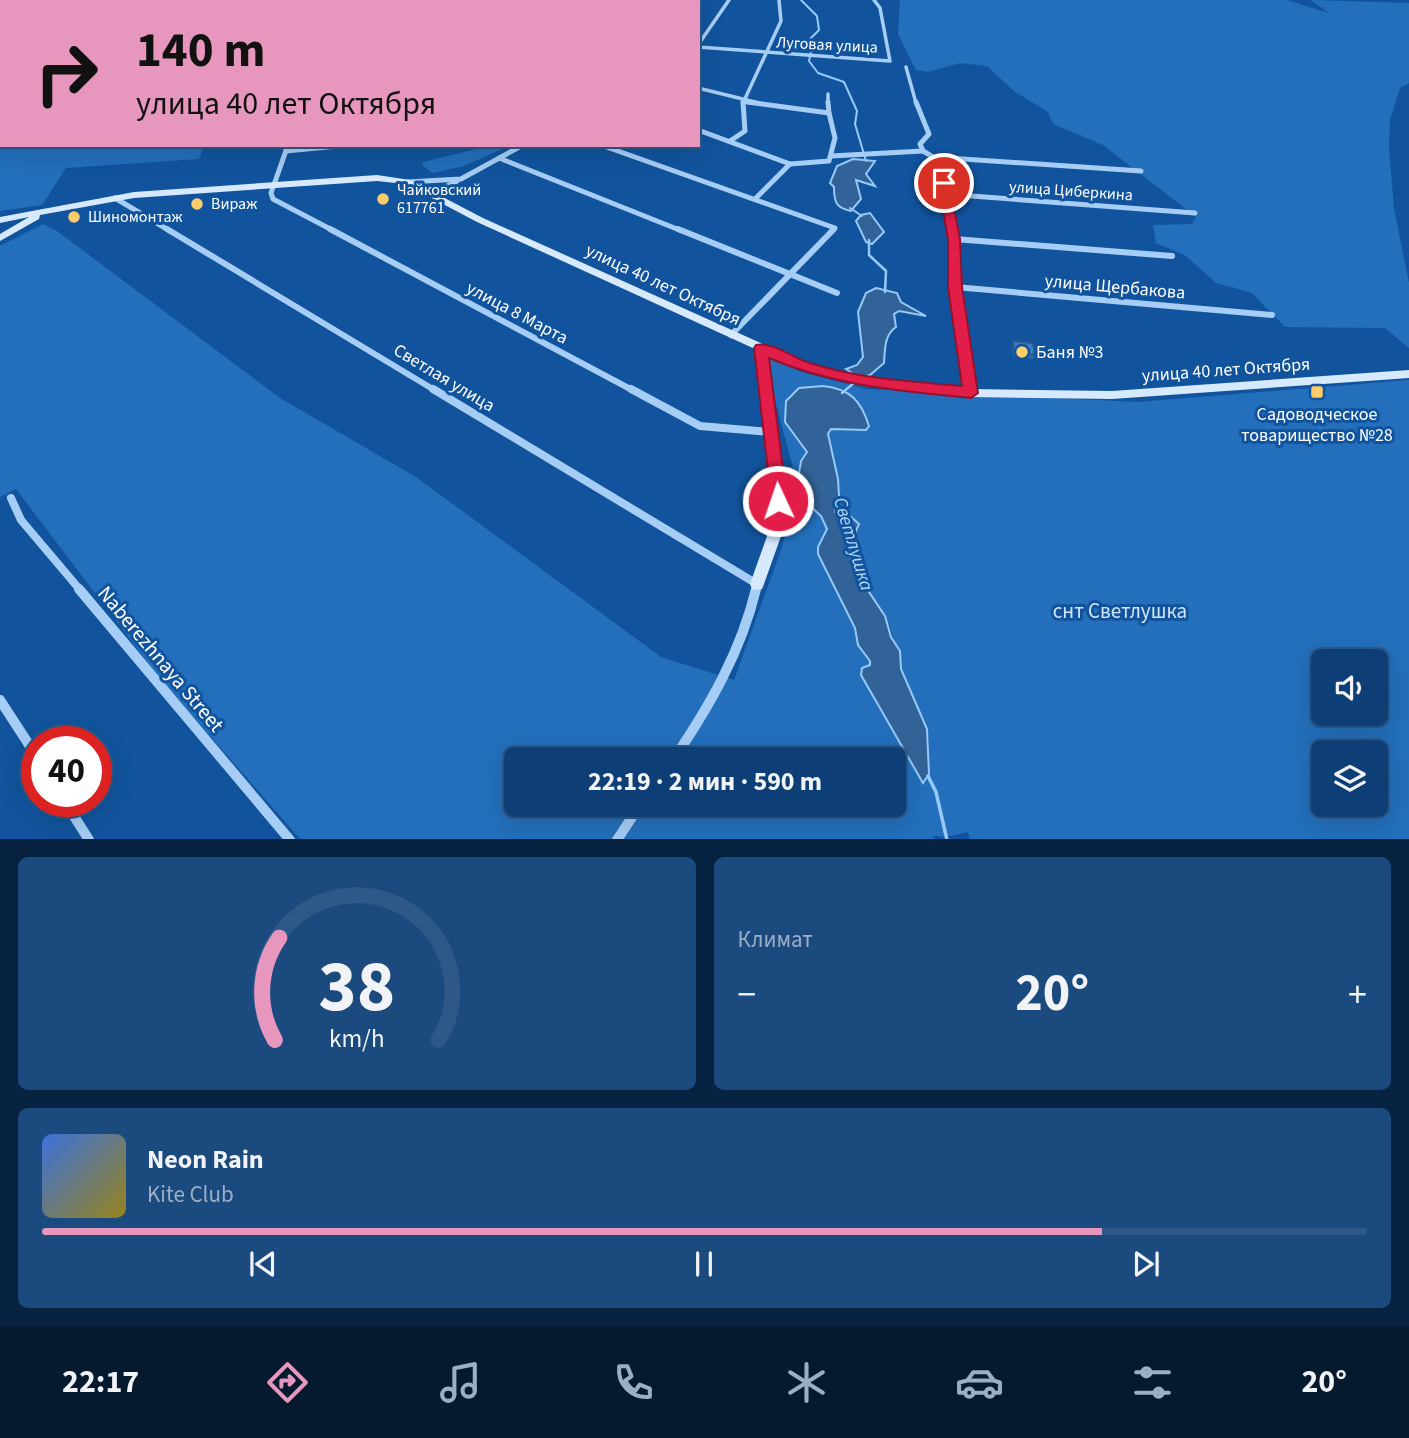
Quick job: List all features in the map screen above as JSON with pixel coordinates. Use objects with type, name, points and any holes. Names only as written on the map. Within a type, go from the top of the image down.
[{"type":"main road","name":"улица 40 лет Октября","points":[[0,220],[115,198],[377,178],[407,183],[803,366],[858,381],[971,393],[1112,396],[1409,374]]},
{"type":"main road","points":[[0,238],[45,212]]},
{"type":"main road","points":[[757,583],[779,522],[761,348]]},
{"type":"street","points":[[700,43],[729,0]]},
{"type":"street","points":[[730,141],[746,128],[743,101],[781,21],[782,8],[779,0]]},
{"type":"street","name":"Луговая улица","points":[[700,46],[890,61],[880,8],[874,0]]},
{"type":"street","points":[[906,67],[922,124],[929,134],[920,144],[923,151]]},
{"type":"street","points":[[700,89],[743,101],[829,113]]},
{"type":"street","points":[[700,131],[790,164],[830,161],[835,138],[828,94]]},
{"type":"street","points":[[275,184],[287,148],[307,147]]},
{"type":"street","points":[[430,195],[519,147]]},
{"type":"street","points":[[607,147],[835,228],[731,335]]},
{"type":"street","points":[[831,156],[923,151],[933,156],[1141,171]]},
{"type":"street","points":[[933,156],[924,181],[944,183],[954,239],[955,287],[971,393]]},
{"type":"street","points":[[499,158],[789,277],[837,293]]},
{"type":"street","points":[[755,199],[790,164]]},
{"type":"street","points":[[407,183],[461,179]]},
{"type":"street","name":"улица 8 Марта","points":[[275,184],[271,193],[273,199],[699,426],[771,432]]},
{"type":"street","name":"улица Циберкина","points":[[945,194],[1195,213]]},
{"type":"street","name":"Светлая улица","points":[[115,198],[757,583]]},
{"type":"street","points":[[954,239],[1172,256]]},
{"type":"street","name":"улица Щербакова","points":[[955,287],[1272,315]]},
{"type":"street","name":"Naberezhnaya Street","points":[[11,498],[20,520],[290,839]]},
{"type":"street","points":[[682,747],[702,720],[722,679],[753,602],[757,583]]},
{"type":"street","points":[[0,699],[21,732]]},
{"type":"street","points":[[75,817],[89,839]]},
{"type":"street","points":[[617,839],[632,817]]},
{"type":"green space","points":[[900,0],[1286,0],[1329,13],[1311,0],[1409,3],[1409,83],[1400,88],[1390,120],[1389,148],[1394,209],[1409,283],[1409,348],[1385,328],[1285,327],[1252,293],[1216,283],[1186,256],[1156,243],[1153,225],[1192,224],[1196,217],[1103,145],[1053,124],[1048,112],[1015,92],[987,66],[960,63],[928,72],[916,70],[898,34]]},
{"type":"green space","points":[[0,147],[203,147],[199,159],[66,168],[42,205],[0,211]]},
{"type":"green space","points":[[485,147],[507,147],[464,166],[433,173],[423,166],[423,162]]},
{"type":"green space","name":"снт Светлушка","points":[[43,224],[57,231],[280,398],[416,477],[661,657],[734,680],[781,550],[796,494],[792,464],[768,374],[767,356],[801,372],[866,389],[1138,402],[1409,380],[1409,839],[970,839],[968,832],[946,837],[934,836],[933,839],[300,839],[158,676],[16,489],[0,497],[0,246]],"holes":[[[799,388],[832,388],[853,398],[869,426],[866,430],[831,429],[828,435],[838,479],[839,496],[835,512],[853,535],[849,545],[853,568],[887,620],[905,679],[929,740],[923,783],[906,754],[906,817],[504,817],[504,747],[902,747],[878,707],[870,661],[858,645],[855,628],[818,554],[820,541],[827,529],[802,484],[802,464],[808,452],[788,425],[786,401]]]},
{"type":"shaded area","points":[[853,159],[875,161],[866,174],[875,186],[856,180],[861,199],[851,211],[837,204],[834,187],[830,183],[837,166]]},
{"type":"shaded area","points":[[870,213],[884,232],[872,244],[866,242],[856,221],[861,215]]},
{"type":"shaded area","points":[[876,288],[897,293],[901,302],[926,316],[899,311],[894,314],[896,327],[887,338],[884,363],[870,375],[859,378],[846,369],[857,365],[863,357],[858,312],[866,293]]},
{"type":"shaded area","points":[[823,386],[848,393],[858,403],[869,426],[866,430],[831,429],[828,434],[838,479],[839,496],[835,512],[851,517],[859,524],[848,548],[853,568],[885,616],[891,637],[900,651],[901,669],[927,729],[929,774],[923,783],[906,753],[906,747],[902,747],[861,675],[862,668],[870,665],[870,661],[858,645],[855,628],[818,554],[818,547],[827,529],[821,516],[808,504],[798,480],[801,461],[807,452],[785,422],[786,401],[799,388]]},
{"type":"building","points":[[1013,341],[1033,343],[1035,355],[1014,352]]},
{"type":"waterway","name":"Светлушка","points":[[801,0],[817,16],[819,30],[810,39],[813,43],[809,61],[818,73],[844,82],[857,111],[855,124],[866,161]]},
{"type":"waterway","name":"Светлушка","points":[[850,208],[862,216]]},
{"type":"waterway","name":"Светлушка","points":[[869,240],[869,255],[886,271],[885,292]]},
{"type":"waterway","name":"Светлушка","points":[[842,393],[855,382]]},
{"type":"waterway","name":"Светлушка","points":[[928,776],[936,792],[947,839]]},
{"type":"place","name":"Чайковский 617761","points":[[383,199]]},
{"type":"place","name":"Вираж","points":[[197,204]]},
{"type":"place","name":"Шиномонтаж","points":[[74,217]]},
{"type":"place","name":"Баня №3","points":[[1022,352]]},
{"type":"place","name":"Садоводческое товарищество №28","points":[[1317,392]]},
{"type":"route","points":[[778,501],[776,460],[764,388],[761,348],[803,366],[852,380],[971,393],[955,287],[954,239],[944,183]]}]
